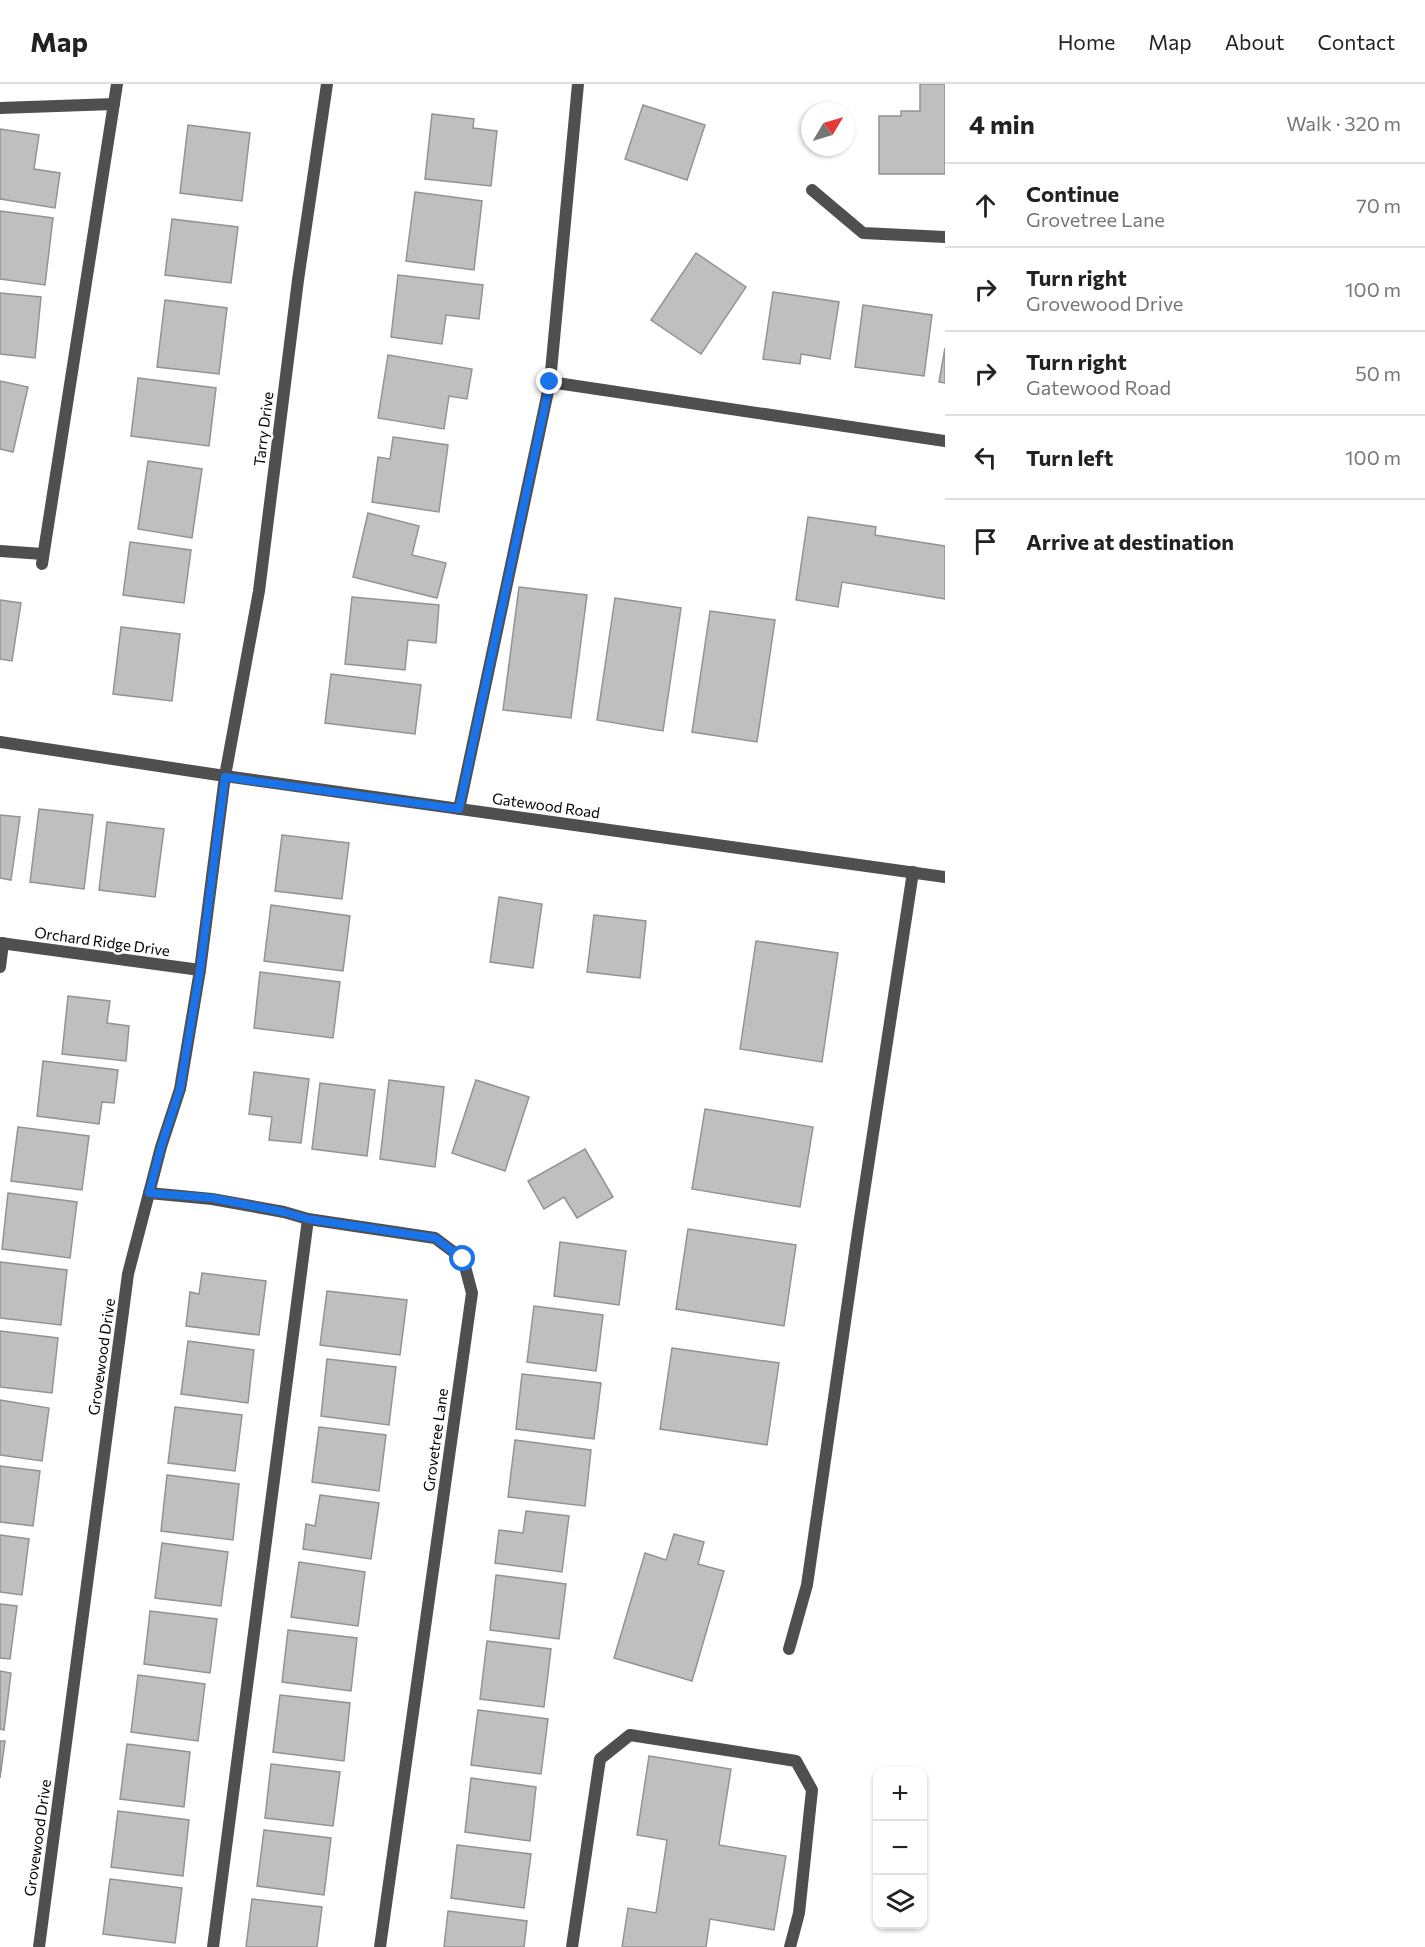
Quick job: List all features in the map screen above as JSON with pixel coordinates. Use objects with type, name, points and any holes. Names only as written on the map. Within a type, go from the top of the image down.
[{"type":"street","points":[[0,551],[42,559],[117,84]]},
{"type":"street","name":"Tarry Drive","points":[[225,777],[259,591],[298,280],[327,84]]},
{"type":"street","points":[[459,809],[550,382],[578,84]]},
{"type":"street","points":[[0,108],[114,104]]},
{"type":"street","points":[[812,190],[863,233],[945,237]]},
{"type":"street","points":[[550,382],[945,441]]},
{"type":"street","name":"Gatewood Road","points":[[0,742],[225,777],[945,877]]},
{"type":"street","name":"Grovewood Drive","points":[[39,1947],[128,1274],[161,1147],[180,1089],[200,970],[225,777]]},
{"type":"street","points":[[789,1649],[807,1585],[913,872]]},
{"type":"street","points":[[0,967],[2,943]]},
{"type":"street","name":"Orchard Ridge Drive","points":[[2,943],[200,970]]},
{"type":"street","name":"Grovetree Lane","points":[[149,1193],[212,1198],[308,1219],[435,1238],[463,1259],[472,1293],[380,1947]]},
{"type":"street","points":[[213,1947],[308,1219]]},
{"type":"street","points":[[572,1947],[600,1759],[630,1735],[796,1761],[812,1790],[799,1913],[790,1947]]},
{"type":"building","points":[[920,84],[945,84],[945,174],[879,174],[879,116],[901,116],[901,111],[920,111]]},
{"type":"building","points":[[643,105],[705,125],[687,180],[625,159]]},
{"type":"building","points":[[432,114],[474,119],[473,128],[497,131],[491,186],[425,179]]},
{"type":"building","points":[[188,125],[250,133],[242,201],[180,193]]},
{"type":"building","points":[[0,129],[39,135],[34,169],[60,173],[55,208],[0,199]]},
{"type":"building","points":[[415,192],[482,201],[474,270],[406,261]]},
{"type":"building","points":[[0,211],[53,218],[45,285],[0,279]]},
{"type":"building","points":[[172,219],[238,227],[231,283],[165,275]]},
{"type":"building","points":[[696,253],[746,287],[701,354],[651,320]]},
{"type":"building","points":[[398,275],[483,285],[479,319],[446,315],[442,344],[391,337]]},
{"type":"building","points":[[773,292],[839,302],[830,359],[801,354],[800,364],[763,359]]},
{"type":"building","points":[[0,293],[41,297],[35,358],[0,354]]},
{"type":"building","points":[[165,300],[227,308],[219,374],[157,367]]},
{"type":"building","points":[[863,305],[932,315],[924,376],[855,367]]},
{"type":"building","points":[[945,348],[945,383],[939,382]]},
{"type":"building","points":[[388,355],[472,369],[467,399],[449,396],[444,429],[378,418]]},
{"type":"building","points":[[138,378],[216,388],[209,446],[131,436]]},
{"type":"building","points":[[0,381],[28,387],[13,452],[0,449]]},
{"type":"building","points":[[393,437],[448,445],[439,512],[372,502],[378,457],[390,459]]},
{"type":"building","points":[[148,461],[202,469],[192,538],[138,529]]},
{"type":"building","points":[[368,513],[419,526],[412,555],[446,563],[437,598],[353,577]]},
{"type":"building","points":[[808,517],[876,527],[875,535],[945,546],[945,599],[842,582],[838,607],[796,600]]},
{"type":"building","points":[[130,542],[191,550],[184,603],[123,595]]},
{"type":"building","points":[[519,587],[587,595],[571,718],[503,710]]},
{"type":"building","points":[[352,597],[439,605],[436,643],[408,640],[405,670],[345,664]]},
{"type":"building","points":[[615,598],[681,608],[663,731],[597,720]]},
{"type":"building","points":[[0,600],[21,603],[12,661],[0,659]]},
{"type":"building","points":[[710,611],[775,620],[757,742],[692,732]]},
{"type":"building","points":[[121,627],[180,634],[172,701],[113,694]]},
{"type":"building","points":[[331,674],[421,685],[415,734],[325,723]]},
{"type":"building","points":[[39,809],[93,815],[84,889],[30,882]]},
{"type":"building","points":[[0,815],[20,817],[11,880],[0,878]]},
{"type":"building","points":[[107,822],[164,829],[155,897],[99,890]]},
{"type":"building","points":[[282,835],[349,843],[342,899],[275,891]]},
{"type":"building","points":[[499,897],[542,904],[533,968],[490,962]]},
{"type":"building","points":[[271,905],[350,916],[343,971],[264,961]]},
{"type":"building","points":[[594,915],[646,921],[640,978],[587,972]]},
{"type":"building","points":[[756,941],[838,953],[822,1062],[740,1049]]},
{"type":"building","points":[[260,972],[340,982],[333,1038],[254,1028]]},
{"type":"building","points":[[68,996],[110,1001],[107,1023],[129,1026],[126,1061],[62,1054]]},
{"type":"building","points":[[43,1061],[118,1070],[114,1103],[102,1102],[99,1124],[37,1116]]},
{"type":"building","points":[[254,1072],[309,1079],[301,1143],[269,1140],[272,1117],[249,1114]]},
{"type":"building","points":[[389,1080],[444,1087],[435,1167],[380,1159]]},
{"type":"building","points":[[476,1080],[529,1097],[505,1171],[452,1153]]},
{"type":"building","points":[[320,1083],[375,1090],[367,1156],[312,1149]]},
{"type":"building","points":[[705,1109],[813,1127],[800,1207],[692,1189]]},
{"type":"building","points":[[18,1127],[89,1136],[82,1190],[11,1181]]},
{"type":"building","points":[[585,1149],[613,1197],[577,1218],[564,1197],[544,1209],[528,1181]]},
{"type":"building","points":[[8,1193],[77,1202],[70,1258],[2,1249]]},
{"type":"building","points":[[688,1229],[796,1245],[784,1326],[676,1309]]},
{"type":"building","points":[[560,1242],[626,1251],[619,1305],[554,1296]]},
{"type":"building","points":[[0,1262],[67,1270],[61,1325],[0,1318]]},
{"type":"building","points":[[202,1273],[266,1281],[259,1335],[186,1326],[190,1292],[199,1294]]},
{"type":"building","points":[[327,1291],[407,1300],[400,1355],[320,1345]]},
{"type":"building","points":[[534,1306],[603,1315],[596,1371],[527,1362]]},
{"type":"building","points":[[0,1331],[58,1338],[52,1393],[0,1387]]},
{"type":"building","points":[[188,1341],[254,1350],[248,1403],[181,1394]]},
{"type":"building","points":[[672,1348],[779,1363],[767,1445],[660,1429]]},
{"type":"building","points":[[327,1359],[396,1367],[389,1425],[321,1416]]},
{"type":"building","points":[[522,1374],[601,1383],[594,1439],[516,1429]]},
{"type":"building","points":[[0,1400],[49,1408],[42,1461],[0,1455]]},
{"type":"building","points":[[175,1407],[242,1415],[235,1471],[168,1463]]},
{"type":"building","points":[[319,1427],[386,1435],[379,1491],[312,1482]]},
{"type":"building","points":[[515,1440],[591,1450],[585,1506],[508,1497]]},
{"type":"building","points":[[0,1466],[40,1471],[33,1526],[0,1522]]},
{"type":"building","points":[[167,1475],[239,1484],[233,1540],[161,1531]]},
{"type":"building","points":[[320,1495],[379,1503],[371,1559],[303,1549],[306,1524],[315,1526]]},
{"type":"building","points":[[526,1511],[569,1516],[562,1572],[495,1563],[499,1530],[523,1533]]},
{"type":"building","points":[[674,1534],[704,1542],[698,1564],[724,1571],[692,1681],[614,1658],[645,1553],[666,1560]]},
{"type":"building","points":[[0,1535],[29,1539],[22,1595],[0,1592]]},
{"type":"building","points":[[162,1543],[228,1552],[221,1606],[155,1598]]},
{"type":"building","points":[[299,1562],[365,1572],[358,1626],[291,1617]]},
{"type":"building","points":[[496,1575],[566,1584],[559,1639],[490,1630]]},
{"type":"building","points":[[0,1604],[17,1606],[10,1659],[0,1658]]},
{"type":"building","points":[[150,1611],[217,1619],[210,1673],[144,1664]]},
{"type":"building","points":[[288,1630],[357,1638],[351,1691],[282,1682]]},
{"type":"building","points":[[487,1641],[551,1649],[544,1707],[480,1699]]},
{"type":"building","points":[[0,1671],[11,1673],[4,1730],[0,1729]]},
{"type":"building","points":[[138,1675],[205,1684],[198,1741],[131,1732]]},
{"type":"building","points":[[280,1695],[350,1703],[344,1761],[273,1752]]},
{"type":"building","points":[[478,1710],[548,1719],[541,1774],[471,1765]]},
{"type":"building","points":[[0,1741],[5,1741],[0,1778]]},
{"type":"building","points":[[127,1744],[190,1752],[184,1807],[120,1799]]},
{"type":"building","points":[[649,1756],[731,1769],[719,1845],[786,1856],[774,1930],[710,1919],[706,1947],[622,1947],[628,1908],[656,1913],[667,1840],[637,1835]]},
{"type":"building","points":[[271,1764],[340,1772],[333,1826],[265,1818]]},
{"type":"building","points":[[471,1778],[536,1787],[530,1841],[465,1832]]},
{"type":"building","points":[[118,1811],[189,1820],[183,1876],[111,1867]]},
{"type":"building","points":[[264,1830],[331,1838],[324,1895],[257,1886]]},
{"type":"building","points":[[457,1845],[531,1854],[524,1908],[451,1898]]},
{"type":"building","points":[[110,1879],[182,1888],[175,1943],[103,1934]]},
{"type":"building","points":[[252,1899],[322,1907],[317,1947],[246,1947]]},
{"type":"building","points":[[448,1911],[527,1921],[524,1947],[444,1947]]},
{"type":"route","points":[[463,1259],[435,1238],[308,1219],[212,1198],[149,1193],[180,1089],[200,970],[225,777],[459,809],[550,382]]}]
